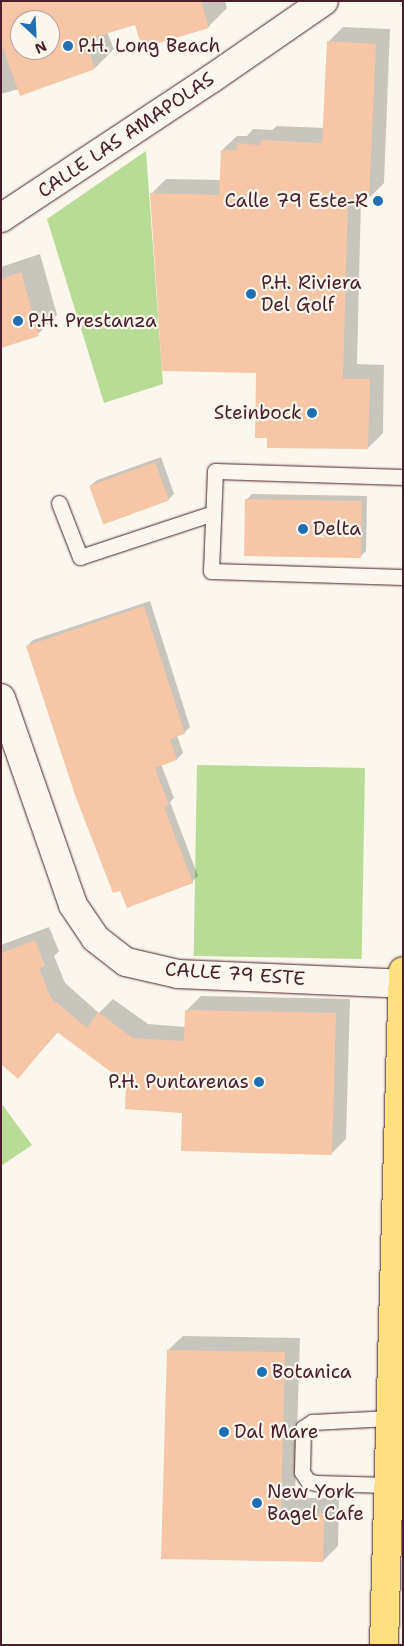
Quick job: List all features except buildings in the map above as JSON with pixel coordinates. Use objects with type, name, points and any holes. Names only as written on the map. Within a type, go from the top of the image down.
[{"type":"main road","points":[[384,1645],[403,971]]},
{"type":"street","name":"CALLE LAS AMAPOLAS","points":[[1,218],[324,1]]},
{"type":"street","name":"CALLE 79 ESTE","points":[[1,698],[73,905],[95,938],[126,962],[178,974],[403,984]]},
{"type":"lane","points":[[403,477],[214,471],[211,571],[403,577]]},
{"type":"lane","points":[[59,503],[80,557],[213,513]]},
{"type":"lane","points":[[389,1484],[316,1483],[308,1481],[302,1472],[302,1464],[303,1428],[312,1422],[390,1418]]},
{"type":"green space","points":[[146,151],[163,384],[104,403],[47,219]]},
{"type":"green space","points":[[197,765],[365,768],[362,959],[194,956]]},
{"type":"green space","points":[[1,1103],[32,1145],[1,1166]]},
{"type":"place","name":"P.H. Long Beach","points":[[68,46]]},
{"type":"place","name":"Calle 79 Este-R","points":[[378,201]]},
{"type":"place","name":"P.H. Riviera Del Golf","points":[[251,294]]},
{"type":"place","name":"P.H. Prestanza","points":[[18,321]]},
{"type":"place","name":"Steinbock","points":[[312,413]]},
{"type":"place","name":"Delta","points":[[303,529]]},
{"type":"place","name":"P.H. Puntarenas","points":[[259,1082]]},
{"type":"place","name":"Botanica","points":[[262,1372]]},
{"type":"place","name":"Dal Mare","points":[[224,1432]]},
{"type":"place","name":"New York Bagel Cafe","points":[[257,1503]]}]
